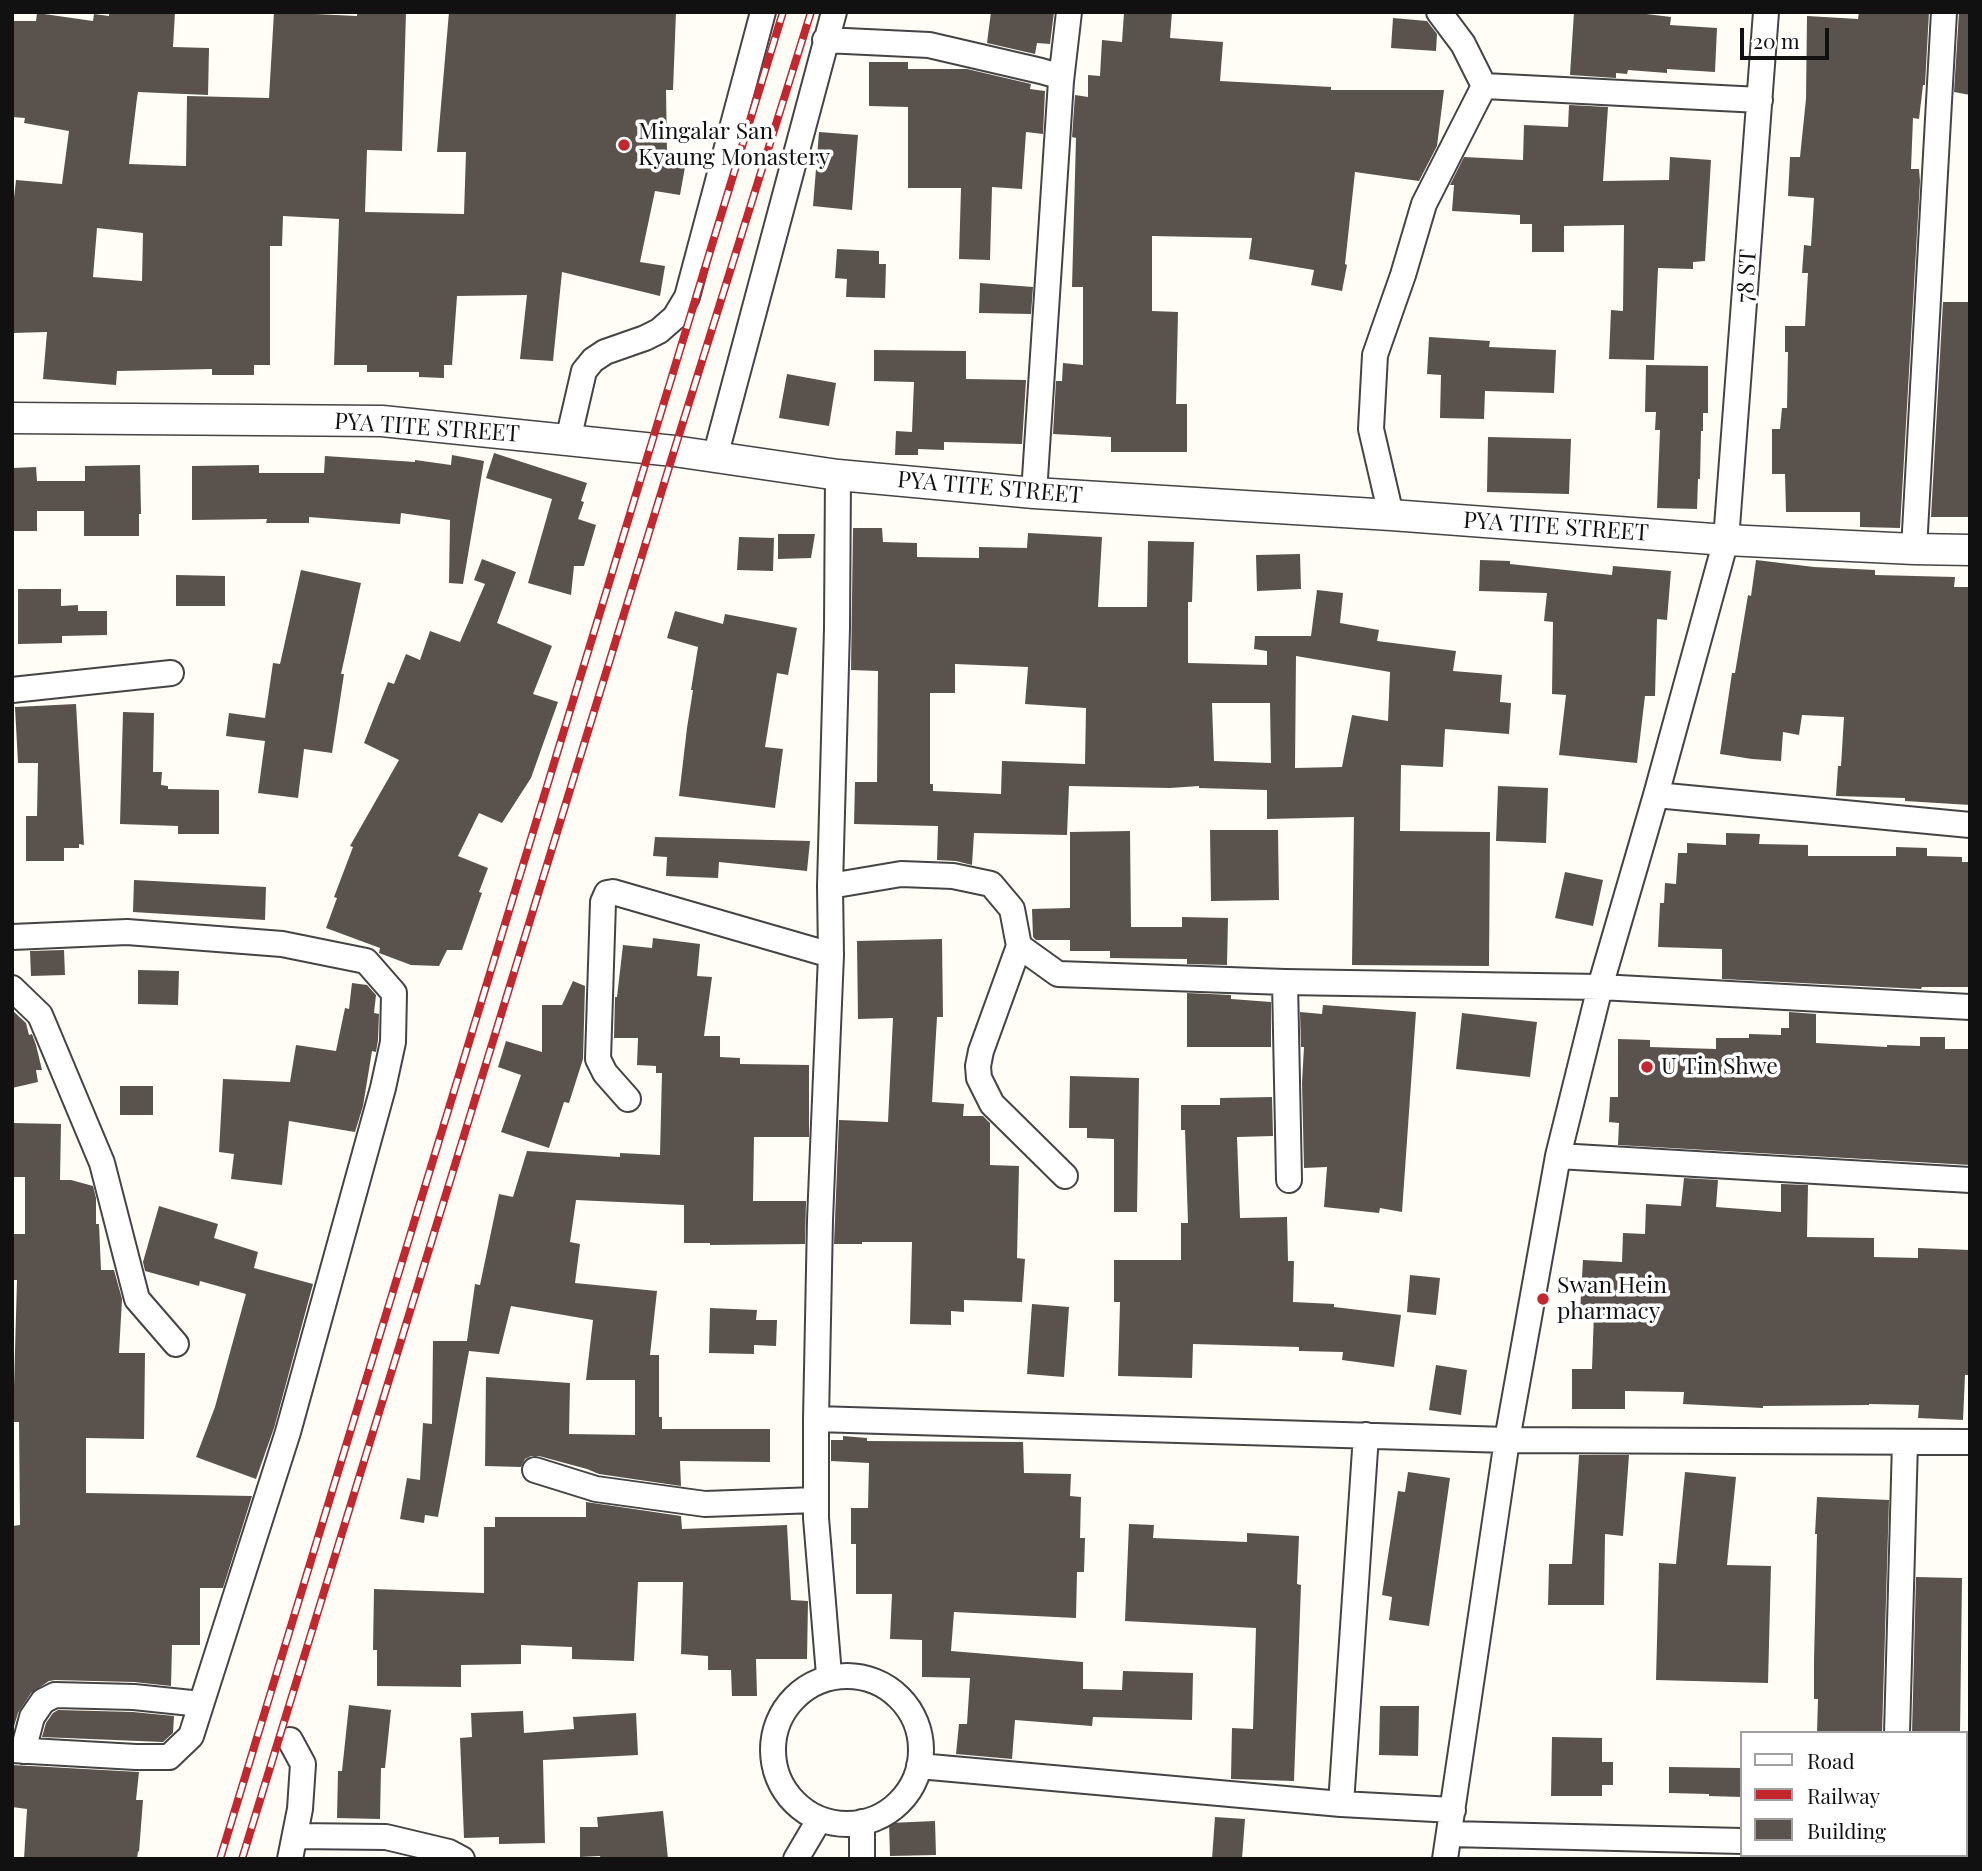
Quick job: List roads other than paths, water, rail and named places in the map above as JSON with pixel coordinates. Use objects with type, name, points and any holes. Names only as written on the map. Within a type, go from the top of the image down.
[{"type":"street","points":[[568,440],[584,371],[593,360],[605,352],[659,331],[675,317],[687,297],[763,12]]},
{"type":"street","points":[[715,457],[834,12]]},
{"type":"street","points":[[1034,493],[1061,81],[1069,12]]},
{"type":"street","points":[[1439,12],[1463,44],[1484,86]]},
{"type":"street","name":"78 ST","points":[[1445,1859],[1507,1440],[1558,1156],[1600,987],[1726,540],[1766,12]]},
{"type":"street","points":[[1914,550],[1944,12]]},
{"type":"street","points":[[825,40],[929,45],[1041,71],[1055,75],[1061,81]]},
{"type":"street","points":[[1484,86],[1760,100]]},
{"type":"street","points":[[1391,515],[1371,429],[1375,355],[1424,204],[1484,86]]},
{"type":"street","name":"PYA TITE STREET","points":[[12,418],[382,421],[715,457],[838,475],[1034,493],[1391,515],[1726,540],[1914,550],[1970,550]]},
{"type":"street","points":[[829,1675],[816,1518],[816,1419],[820,1220],[831,956],[838,475]]},
{"type":"street","points":[[12,690],[172,673]]},
{"type":"street","points":[[1656,795],[1970,825]]},
{"type":"street","points":[[830,886],[901,874],[953,876],[991,884],[1012,909],[1019,946],[981,1051],[979,1078],[992,1104],[1065,1176]]},
{"type":"street","points":[[628,1099],[605,1073],[598,1059],[603,902],[607,893],[613,892],[831,956]]},
{"type":"street","points":[[12,937],[127,932],[282,944],[366,961],[394,993],[393,1042],[383,1088],[288,1432],[191,1736],[169,1758],[18,1750],[32,1717],[43,1701],[55,1695],[134,1697],[201,1704]]},
{"type":"street","points":[[1019,946],[1058,974],[1285,982],[1600,987],[1970,1007]]},
{"type":"street","points":[[1285,982],[1289,1180]]},
{"type":"street","points":[[12,988],[40,1015],[102,1163],[137,1299],[176,1344]]},
{"type":"street","points":[[1558,1156],[1970,1180]]},
{"type":"street","points":[[816,1419],[1507,1440],[1970,1441]]},
{"type":"street","points":[[1341,1804],[1366,1435]]},
{"type":"street","points":[[1897,1731],[1905,1442]]},
{"type":"street","points":[[535,1470],[596,1489],[705,1504],[816,1500]]},
{"type":"street","points":[[829,1675],[875,1680],[900,1696],[916,1720],[922,1749],[919,1766],[917,1778],[901,1802],[877,1819],[848,1825],[819,1820],[794,1804],[777,1780],[771,1751],[776,1722],[793,1697],[829,1675]]},
{"type":"street","points":[[290,1740],[303,1764],[300,1809],[293,1847],[386,1837],[449,1852],[462,1859]]},
{"type":"street","points":[[919,1766],[1341,1804],[1451,1822],[1741,1841]]},
{"type":"street","points":[[796,1859],[819,1820]]},
{"type":"street","points":[[862,1822],[862,1859]]},
{"type":"railway","points":[[220,1859],[783,12]]},
{"type":"railway","points":[[242,1859],[811,12]]},
{"type":"place","name":"Mingalar San Kyaung Monastery","points":[[624,145]]},
{"type":"place","name":"U Tin Shwe","points":[[1647,1067]]},
{"type":"place","name":"Swan Hein pharmacy","points":[[1543,1299]]}]
